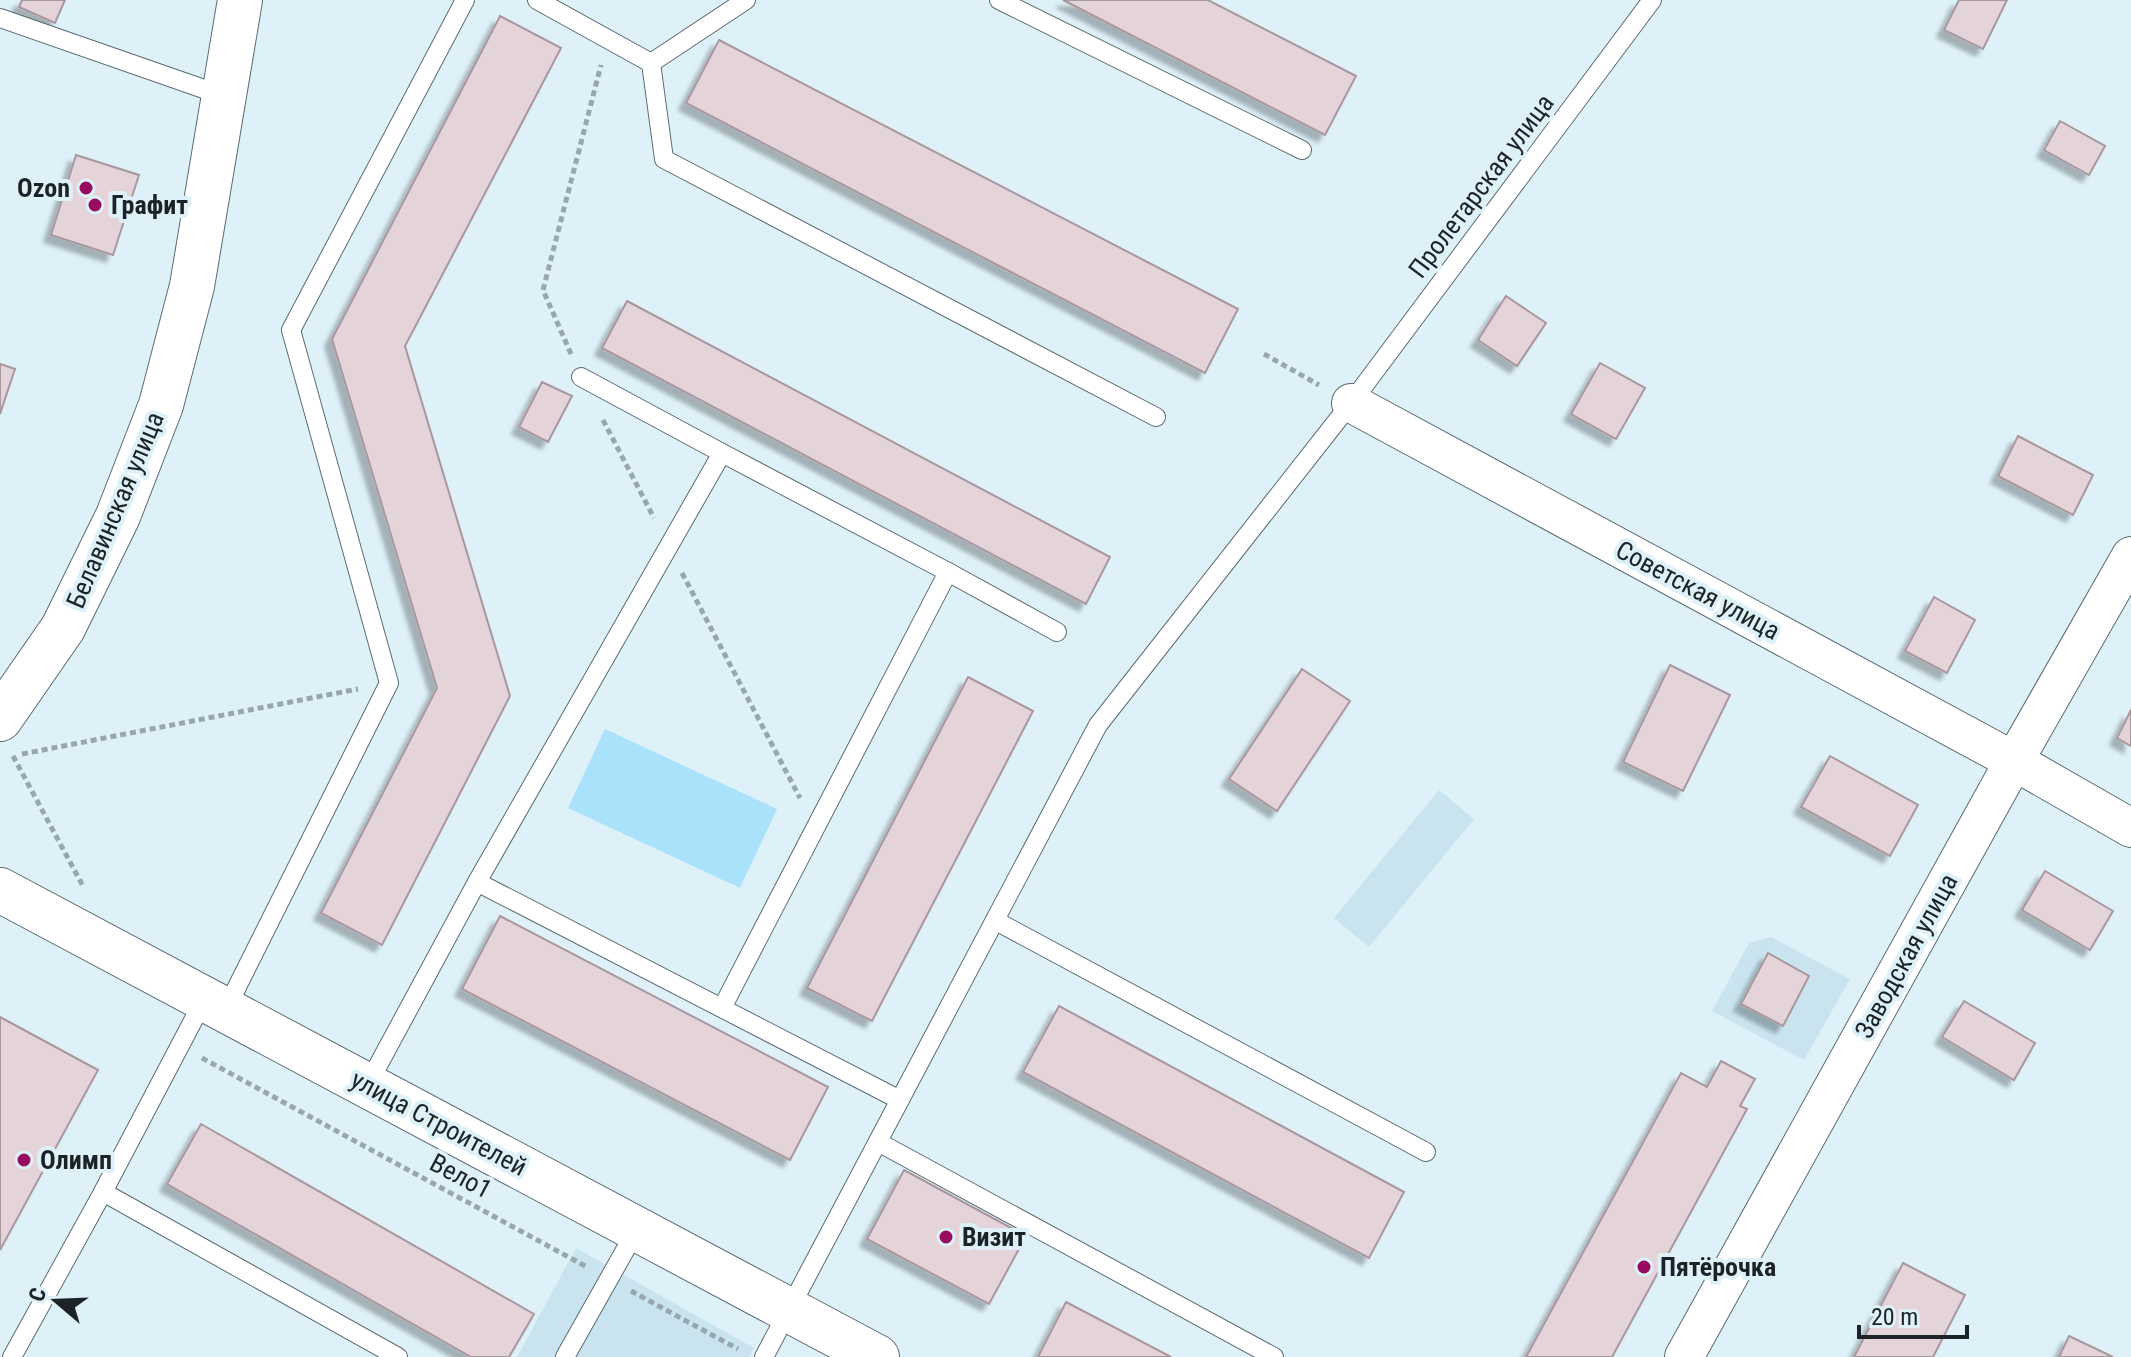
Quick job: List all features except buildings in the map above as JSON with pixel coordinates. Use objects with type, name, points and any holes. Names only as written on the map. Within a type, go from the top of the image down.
[{"type":"main road","name":"Белавинская улица","points":[[6,737],[118,516],[161,405],[192,286],[240,0]]},
{"type":"main road","name":"улица Строителей","points":[[0,890],[877,1357]]},
{"type":"street","name":"Советская улица","points":[[1351,403],[2014,761],[2131,828]]},
{"type":"street","name":"Заводская улица","points":[[1684,1357],[2131,556]]},
{"type":"lane","points":[[12,1357],[179,1046],[215,1004],[389,683],[291,330],[465,0]]},
{"type":"lane","points":[[537,0],[651,63]]},
{"type":"lane","points":[[651,63],[746,0]]},
{"type":"lane","points":[[999,0],[1302,150]]},
{"type":"lane","name":"Пролетарская улица","points":[[755,1355],[789,1310],[1098,725],[1351,403],[1652,0]]},
{"type":"lane","points":[[0,18],[224,96]]},
{"type":"lane","points":[[651,63],[664,159],[1156,417]]},
{"type":"lane","points":[[581,377],[1057,632]]},
{"type":"lane","points":[[368,1084],[477,882],[722,453]]},
{"type":"lane","points":[[722,1008],[948,572]]},
{"type":"lane","points":[[477,882],[900,1100]]},
{"type":"lane","points":[[996,921],[1426,1152]]},
{"type":"lane","points":[[878,1142],[1274,1357]]},
{"type":"lane","points":[[103,1192],[398,1357]]},
{"type":"lane","points":[[565,1357],[637,1229]]},
{"type":"path","points":[[1264,354],[1351,403]]},
{"type":"path","points":[[6,737],[389,683]]},
{"type":"path","name":"Вело1","points":[[179,1046],[755,1355]]},
{"type":"shaded area","points":[[605,729],[777,809],[740,888],[568,808]]},
{"type":"shaded area","points":[[1439,790],[1474,819],[1369,947],[1334,918]]},
{"type":"shaded area","points":[[1771,937],[1850,979],[1804,1060],[1712,1011],[1749,943]]},
{"type":"shaded area","points":[[576,1248],[754,1348],[749,1357],[517,1357]]},
{"type":"place","name":"Ozon","points":[[86,188]]},
{"type":"place","name":"Графит","points":[[95,205]]},
{"type":"place","name":"Олимп","points":[[24,1160]]},
{"type":"place","name":"Визит","points":[[946,1237]]},
{"type":"place","name":"Пятёрочка","points":[[1644,1267]]}]
